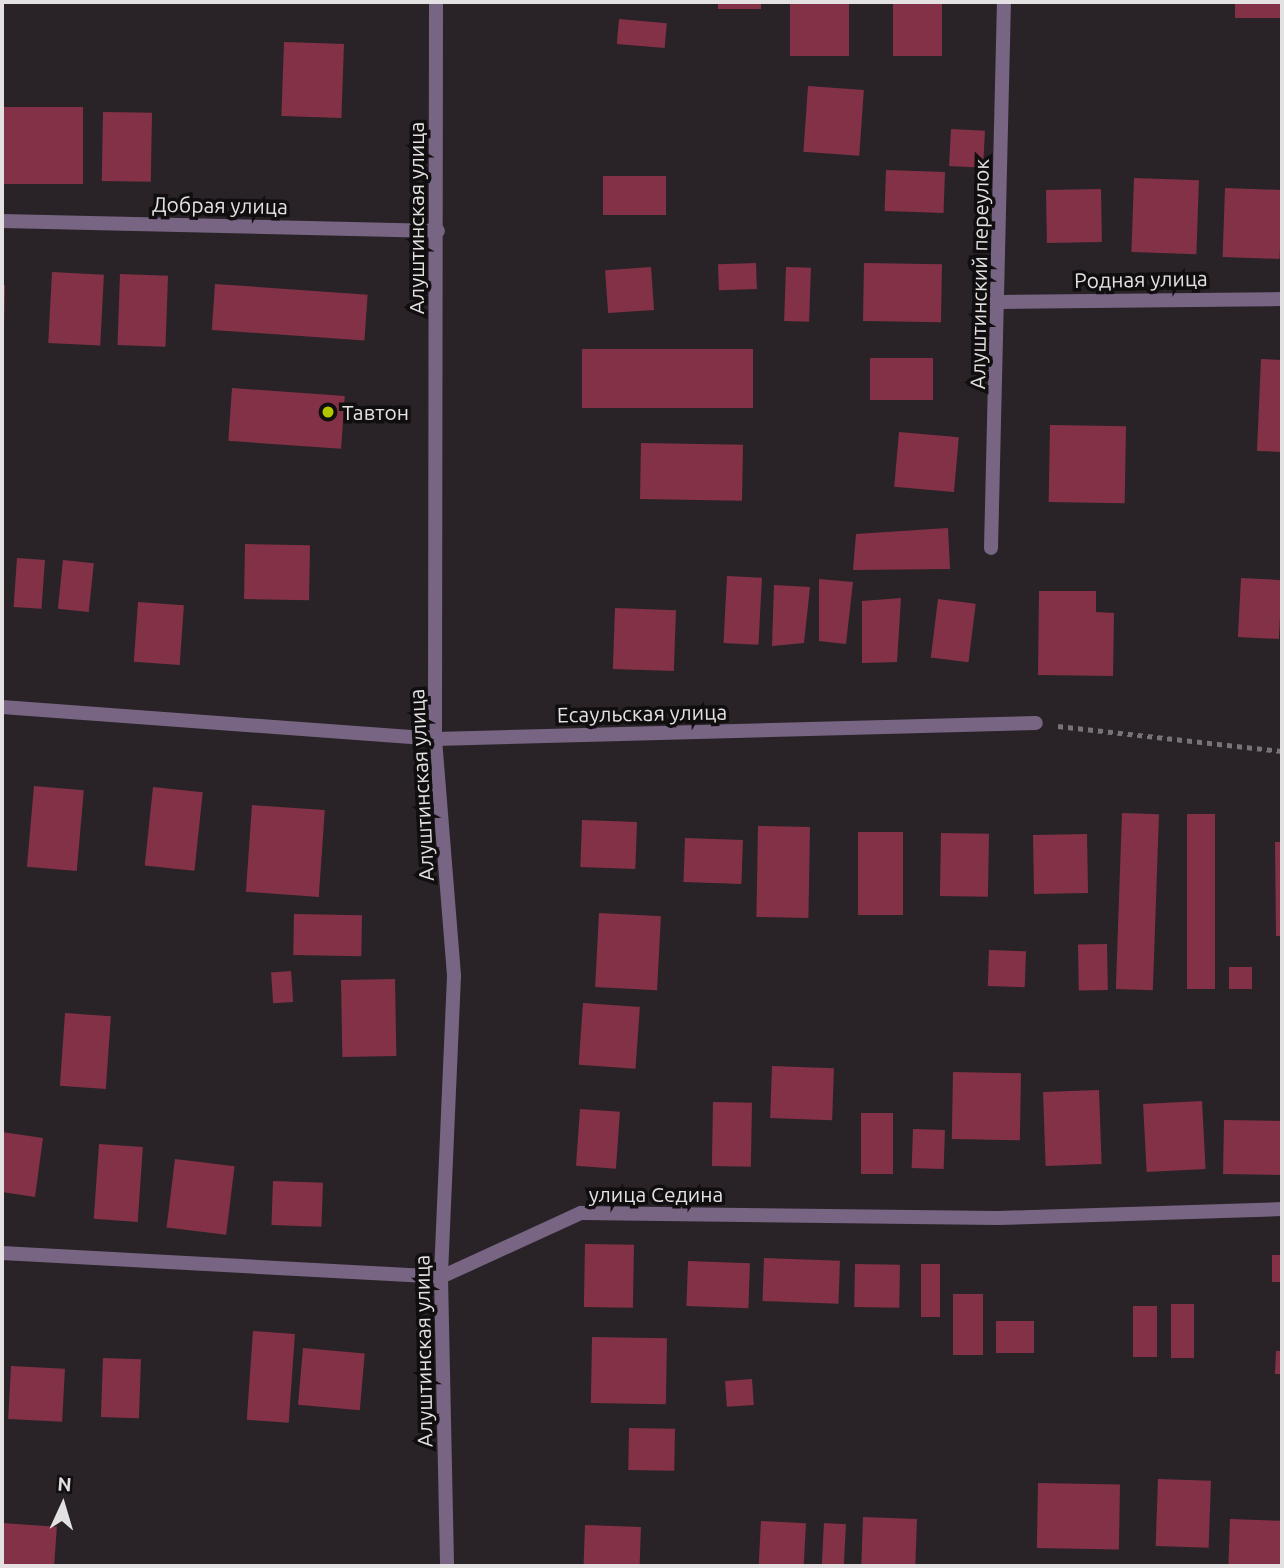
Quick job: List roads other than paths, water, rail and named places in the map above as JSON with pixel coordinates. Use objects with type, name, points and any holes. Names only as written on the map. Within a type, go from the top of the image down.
[{"type":"street","name":"Алуштинская улица","points":[[436,2],[436,739],[454,976],[441,1278],[447,1566]]},
{"type":"street","name":"Алуштинский переулок","points":[[991,548],[1001,302],[1003,2]]},
{"type":"street","name":"Добрая улица","points":[[2,221],[438,231]]},
{"type":"street","name":"Родная улица","points":[[1001,302],[1282,299]]},
{"type":"street","name":"Есаульская улица","points":[[2,707],[436,739],[1036,723]]},
{"type":"street","name":"улица Седина","points":[[2,1253],[441,1278],[581,1213],[998,1218],[1282,1209]]},
{"type":"place","name":"Тавтон","points":[[328,412]]}]
